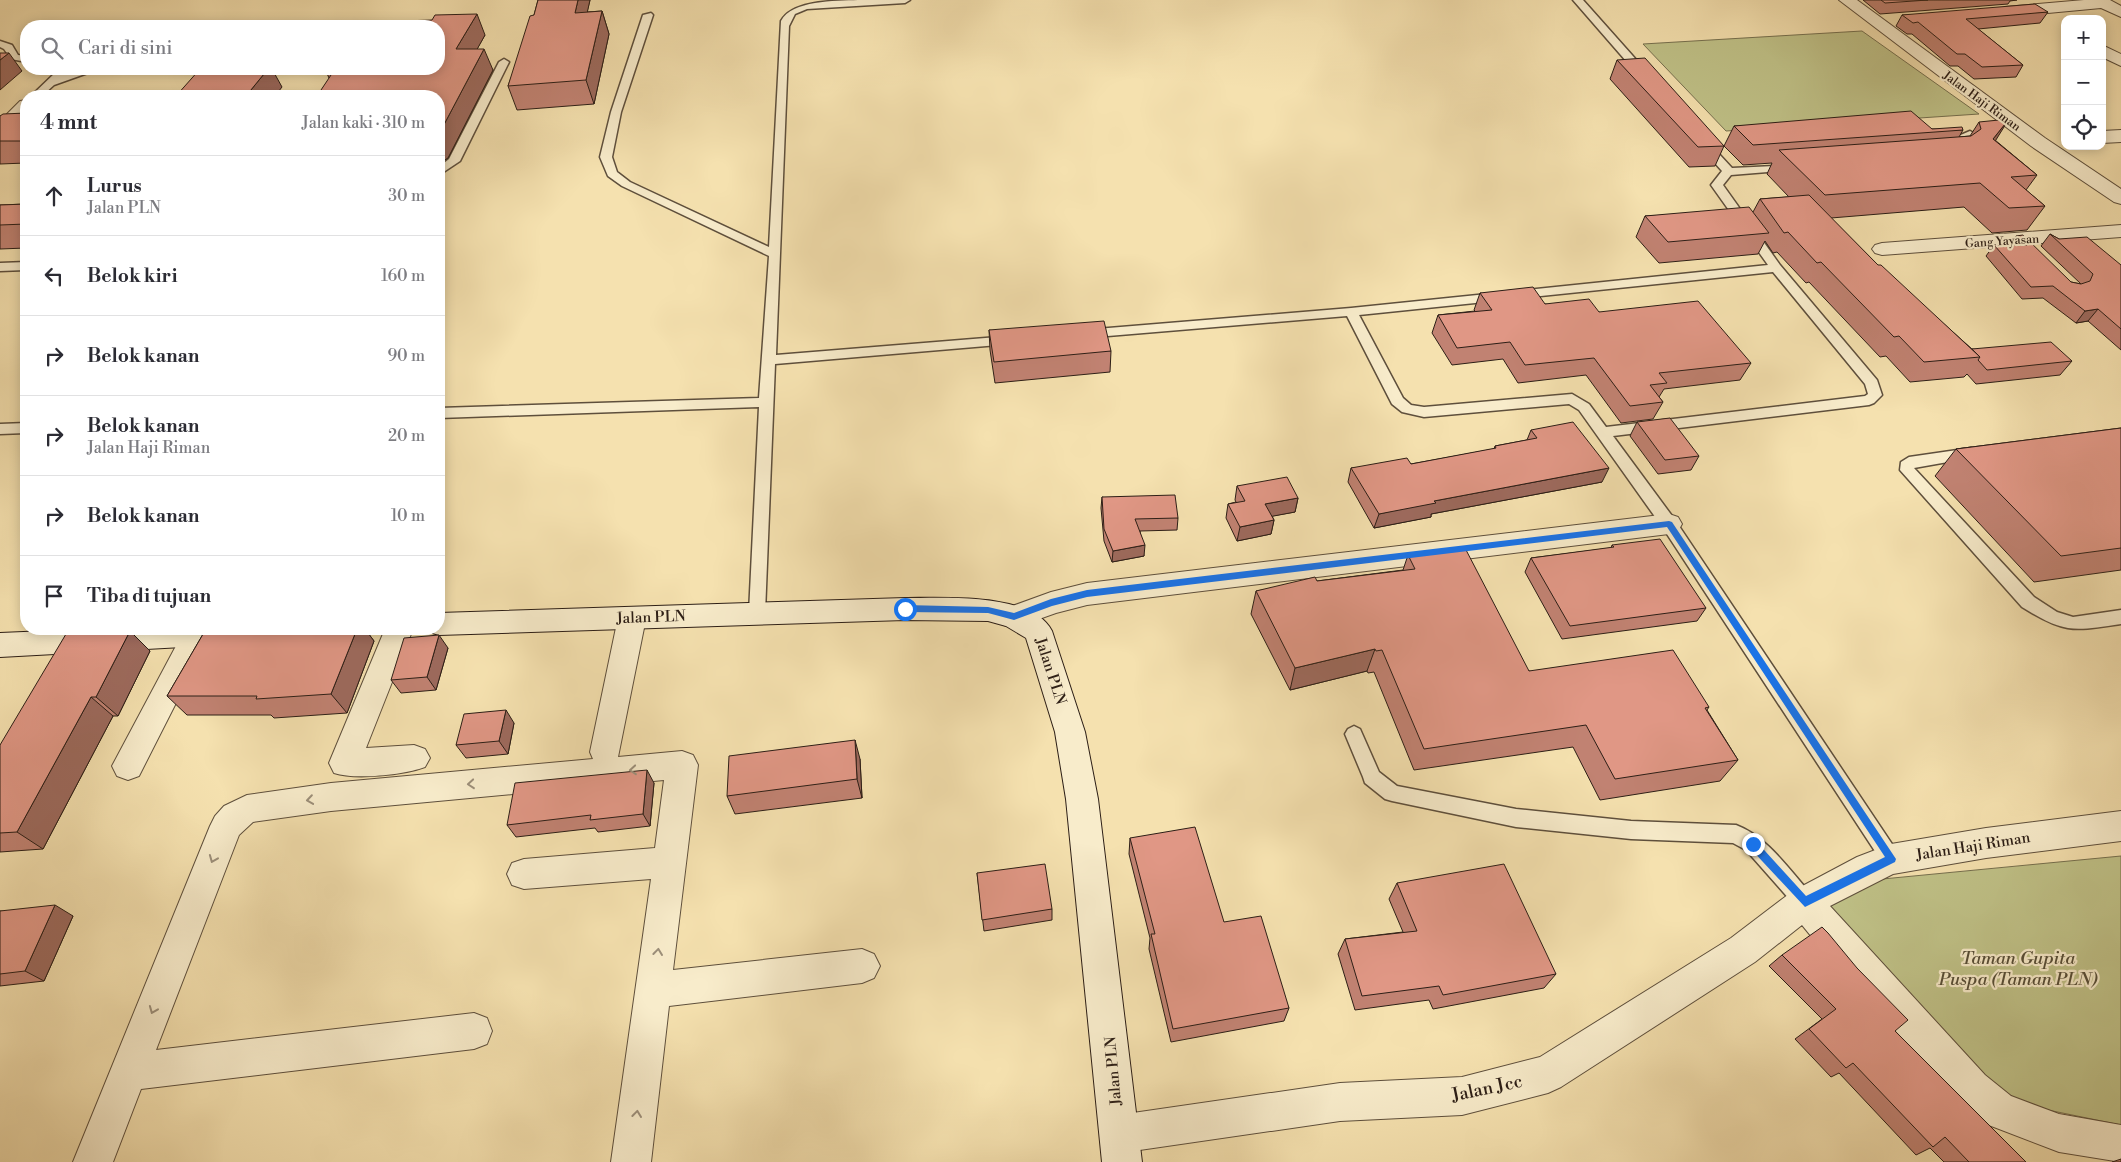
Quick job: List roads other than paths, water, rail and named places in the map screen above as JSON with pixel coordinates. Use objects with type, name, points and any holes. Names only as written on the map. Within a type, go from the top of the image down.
[{"type":"street","name":"Jalan Haji Riman","points":[[1846,0],[2038,142],[2117,192]]},
{"type":"street","points":[[1990,13],[2106,2],[2121,12]]},
{"type":"street","points":[[2033,10],[2056,23]]},
{"type":"street","points":[[1874,21],[1904,19]]},
{"type":"street","points":[[2106,52],[2121,60]]},
{"type":"street","points":[[0,131],[20,102]]},
{"type":"street","points":[[2106,137],[2121,136]]},
{"type":"street","points":[[2038,142],[2061,140]]},
{"type":"street","name":"Gang Yayasan","points":[[1882,249],[2121,231]]},
{"type":"street","points":[[2021,240],[2042,260]]},
{"type":"street","points":[[1014,617],[1051,603],[1087,594],[1669,524]]},
{"type":"street","name":"Jalan PLN","points":[[445,624],[905,609],[988,610],[1014,617],[1038,631],[1070,732],[1083,808],[1120,1148]]},
{"type":"street","points":[[605,752],[632,618]]},
{"type":"street","points":[[0,645],[176,635]]},
{"type":"street","points":[[128,766],[195,635]]},
{"type":"street","points":[[397,635],[345,763],[414,758]]},
{"type":"street","points":[[64,665],[79,640]]},
{"type":"street","points":[[93,1162],[226,826],[235,816],[247,809],[331,797],[682,765],[631,1162]]},
{"type":"street","name":"Jalan Haji Riman","points":[[1805,902],[1869,868],[1891,859],[1986,843],[2121,826]]},
{"type":"street","points":[[524,874],[669,862]]},
{"type":"street","points":[[1805,902],[1836,940],[1965,1081],[1998,1111],[2059,1133],[2121,1144]]},
{"type":"street","name":"Jalan Jcc","points":[[1120,1148],[1340,1102],[1462,1096],[1548,1074],[1743,950],[1805,902]]},
{"type":"street","points":[[653,990],[862,966]]},
{"type":"street","points":[[128,1072],[474,1031]]},
{"type":"lane","points":[[757,613],[766,402],[776,254],[779,117],[784,26],[787,14],[794,9],[806,6],[905,0]]},
{"type":"lane","points":[[1578,0],[1650,82]]},
{"type":"lane","points":[[648,15],[616,112],[606,157],[612,174],[626,184],[776,254]]},
{"type":"lane","points":[[0,44],[8,47],[15,57],[20,58]]},
{"type":"lane","points":[[445,168],[454,161],[504,62]]},
{"type":"lane","points":[[44,90],[59,75]]},
{"type":"lane","points":[[54,82],[76,75]]},
{"type":"lane","points":[[1947,156],[1955,155],[1958,152],[1955,140],[1970,134]]},
{"type":"lane","points":[[1696,135],[1729,172]]},
{"type":"lane","points":[[1603,432],[1868,400],[1875,394],[1872,383],[1776,268],[1717,186],[1723,175],[1729,172],[1806,166]]},
{"type":"lane","points":[[0,267],[20,266]]},
{"type":"lane","points":[[1074,335],[1350,312],[1776,268]]},
{"type":"lane","points":[[1350,312],[1397,401],[1407,409],[1424,412],[1572,399],[1584,407],[1669,524],[1891,859]]},
{"type":"lane","points":[[769,360],[1025,339]]},
{"type":"lane","points":[[445,413],[766,402]]},
{"type":"lane","points":[[1,430],[20,428]]},
{"type":"lane","points":[[1990,450],[1914,461],[1906,466],[1907,470],[2028,602],[2051,616],[2073,624],[2121,617]]},
{"type":"lane","points":[[1354,734],[1372,777],[1392,793],[1516,818],[1631,830],[1736,834],[1753,844],[1805,902]]},
{"type":"park label","name":"Taman Gupita Puspa (Taman PLN)","points":[[2018,968]]}]
